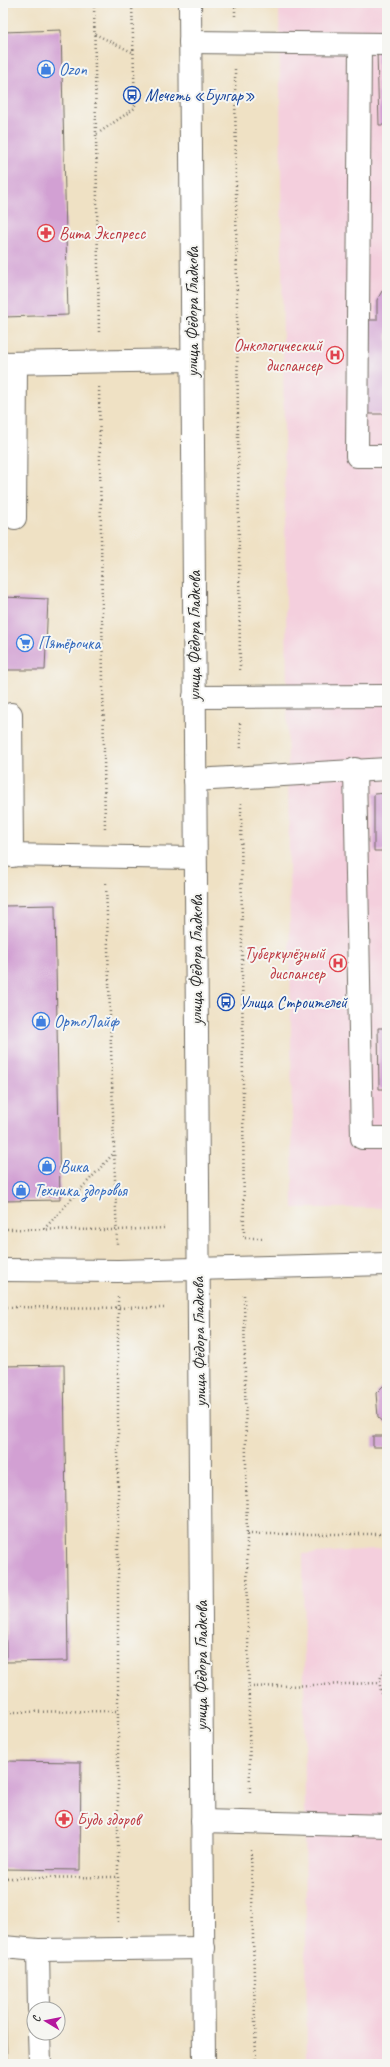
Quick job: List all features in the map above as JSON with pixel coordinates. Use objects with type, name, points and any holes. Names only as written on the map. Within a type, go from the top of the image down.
[{"type":"street","name":"улица Фёдора Гладкова","points":[[190,3],[204,2064]]},
{"type":"street","points":[[190,42],[235,41],[387,44]]},
{"type":"street","points":[[360,44],[357,456],[387,456]]},
{"type":"street","points":[[15,518],[10,363],[192,360]]},
{"type":"street","points":[[194,697],[387,696]]},
{"type":"street","points":[[11,714],[7,856],[195,858]]},
{"type":"street","points":[[195,780],[355,769],[387,769]]},
{"type":"street","points":[[355,769],[362,1138],[387,1138]]},
{"type":"street","name":"улица Фёдора Гладкова","points":[[3,1270],[118,1271],[387,1264]]},
{"type":"street","points":[[202,1821],[250,1821],[387,1826]]},
{"type":"street","points":[[3,1947],[38,1950],[204,1948]]},
{"type":"street","points":[[38,1950],[39,2001]]},
{"type":"street","points":[[39,2041],[40,2064]]},
{"type":"path","points":[[94,3],[106,858],[118,1271],[118,1950]]},
{"type":"path","points":[[96,134],[135,108],[132,3]]},
{"type":"path","points":[[235,3],[244,1238]]},
{"type":"path","points":[[95,34],[134,52]]},
{"type":"path","points":[[44,1229],[115,1153]]},
{"type":"path","points":[[3,1229],[117,1230],[165,1228]]},
{"type":"path","points":[[244,1295],[250,1821],[256,2064]]},
{"type":"path","points":[[3,1307],[118,1309],[167,1308]]},
{"type":"path","points":[[247,1534],[387,1534]]},
{"type":"path","points":[[387,1667],[381,1675],[380,1684],[381,1691],[387,1700]]},
{"type":"path","points":[[249,1687],[380,1684]]},
{"type":"path","points":[[3,1712],[118,1711]]},
{"type":"path","points":[[3,1878],[118,1877]]},
{"type":"shaded area","name":"Онкологический диспансер","points":[[279,3],[387,3],[387,1208],[293,1208]]},
{"type":"shaded area","points":[[387,1548],[387,2064],[307,2064],[303,1554]]},
{"type":"building","points":[[61,30],[68,315],[4,317],[3,32]]},
{"type":"building","points":[[377,51],[387,51],[387,125],[379,125]]},
{"type":"building","points":[[382,291],[387,291],[387,414],[364,414],[363,320],[377,320],[377,300]]},
{"type":"building","points":[[3,597],[48,599],[45,670],[3,670]]},
{"type":"building","points":[[387,793],[387,851],[374,851],[374,794]]},
{"type":"building","points":[[55,905],[60,1200],[3,1201],[3,906]]},
{"type":"building","points":[[378,1028],[387,1028],[387,1089],[379,1089]]},
{"type":"building","points":[[64,1365],[68,1661],[6,1662],[3,1366]]},
{"type":"building","points":[[387,1382],[387,1425],[378,1417],[376,1393]]},
{"type":"building","points":[[373,1436],[387,1436],[387,1447],[373,1447]]},
{"type":"building","points":[[3,1761],[81,1762],[80,1870],[3,1869]]},
{"type":"building","points":[[3,1982],[5,1982],[7,2064],[3,2064]]},
{"type":"place","name":"Ozon","points":[[46,69]]},
{"type":"place","name":"Мечеть «Булгар»","points":[[132,95]]},
{"type":"place","name":"Вита Экспресс","points":[[46,233]]},
{"type":"place","name":"Онкологический диспансер","points":[[335,355]]},
{"type":"place","name":"Пятёрочка","points":[[25,643]]},
{"type":"place","name":"Туберкулёзный диспансер","points":[[338,963]]},
{"type":"place","name":"Улица Строителей","points":[[226,1002]]},
{"type":"place","name":"ОртоЛайф","points":[[41,1021]]},
{"type":"place","name":"Вика","points":[[47,1166]]},
{"type":"place","name":"Техника здоровья","points":[[21,1190]]},
{"type":"place","name":"Будь здоров","points":[[64,1819]]}]
